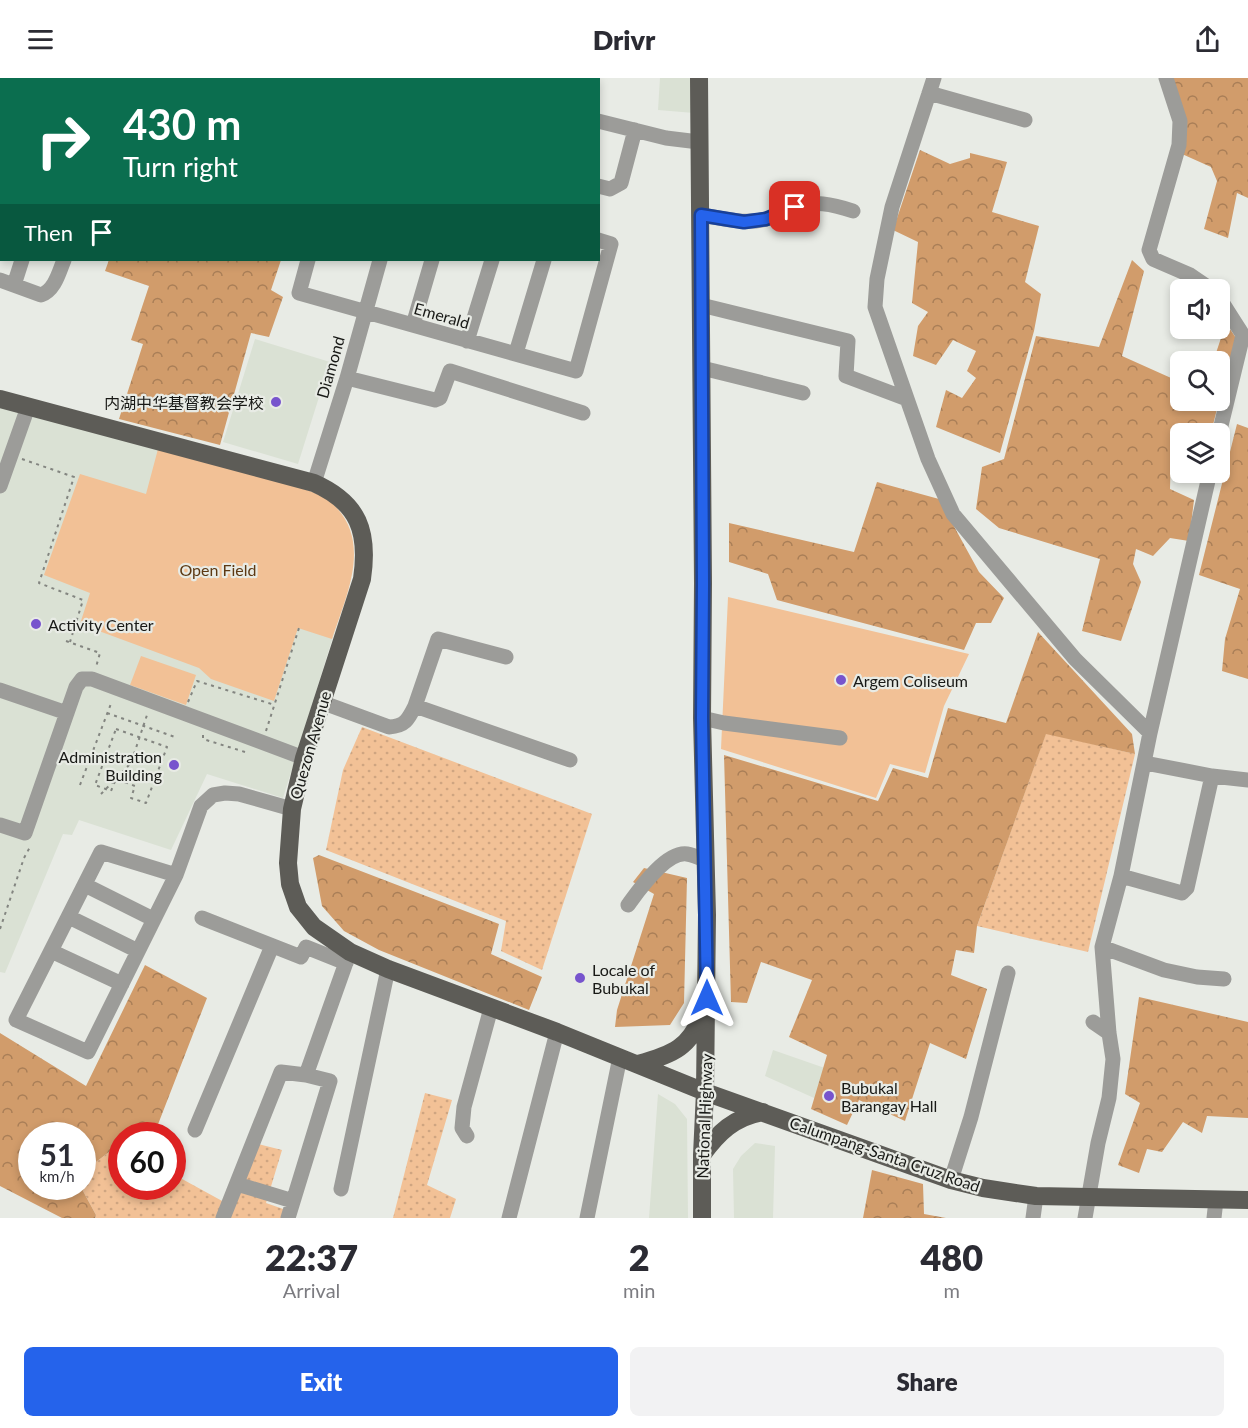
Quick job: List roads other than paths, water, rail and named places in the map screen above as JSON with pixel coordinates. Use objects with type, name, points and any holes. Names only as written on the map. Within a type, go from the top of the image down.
[{"type":"main road","name":"National Highway","points":[[699,78],[702,718],[707,998],[702,1218]]},
{"type":"main road","name":"Quezon Avenue","points":[[0,399],[314,483],[340,497],[350,507],[360,525],[365,543],[365,558],[362,579],[321,702],[292,809],[288,863],[298,907],[314,927],[348,957],[388,969],[557,1032],[705,1092]]},
{"type":"main road","points":[[638,1064],[661,1058],[687,1042],[698,1028],[707,998]]},
{"type":"main road","name":"Calumpang-Santa Cruz Road","points":[[705,1092],[951,1180],[983,1188],[1036,1196],[1089,1197],[1215,1209],[1248,1200]]},
{"type":"main road","points":[[702,1155],[712,1141],[727,1127],[747,1115],[763,1112]]},
{"type":"street","points":[[934,78],[892,207],[877,279],[875,307],[928,459],[953,513],[1075,659],[1150,733]]},
{"type":"street","points":[[1166,78],[1180,121],[1179,145],[1149,250],[1153,259],[1196,279]]},
{"type":"street","points":[[929,93],[1025,120]]},
{"type":"street","points":[[600,121],[666,138],[699,142]]},
{"type":"street","points":[[600,186],[610,189],[621,183],[635,130]]},
{"type":"street","points":[[701,215],[744,222],[766,219],[795,207],[813,203],[832,204],[853,211]]},
{"type":"street","name":"Emerald","points":[[308,261],[298,293],[516,353],[576,372],[611,244],[600,241]]},
{"type":"street","points":[[21,261],[7,282],[41,295],[47,293],[52,287],[64,261]]},
{"type":"street","name":"Diamond","points":[[314,483],[347,378],[380,261]]},
{"type":"street","points":[[413,325],[432,261]]},
{"type":"street","points":[[467,341],[492,261]]},
{"type":"street","points":[[516,353],[544,261]]},
{"type":"street","points":[[701,306],[849,341],[846,376],[907,399]]},
{"type":"street","points":[[1222,423],[1245,333],[1230,313]]},
{"type":"street","points":[[702,368],[803,393]]},
{"type":"street","points":[[347,378],[435,400],[440,398],[450,371],[583,413]]},
{"type":"street","points":[[0,486],[28,407]]},
{"type":"street","points":[[1085,1218],[1098,1143],[1109,1098],[1113,1059],[1108,1033],[1102,947],[1121,876],[1150,733],[1207,483]]},
{"type":"street","points":[[321,702],[389,727],[399,726],[409,719],[415,706],[438,639],[506,657]]},
{"type":"street","points":[[0,825],[25,833],[76,687],[82,680],[92,679],[304,758]]},
{"type":"street","points":[[0,690],[67,713]]},
{"type":"street","points":[[415,706],[570,760]]},
{"type":"street","points":[[702,718],[840,738]]},
{"type":"street","points":[[1144,763],[1212,776],[1248,780]]},
{"type":"street","points":[[1121,876],[1182,893],[1187,888],[1212,776]]},
{"type":"street","points":[[176,875],[101,852],[16,1020],[88,1052],[176,875],[201,807],[213,795],[225,793],[239,794],[292,809]]},
{"type":"street","points":[[628,906],[645,881],[673,857],[686,854],[705,861]]},
{"type":"street","points":[[85,885],[153,919]]},
{"type":"street","points":[[69,917],[138,951]]},
{"type":"street","points":[[202,918],[301,957],[306,947],[348,957],[306,1075]]},
{"type":"street","points":[[195,1130],[272,946]]},
{"type":"street","points":[[1102,947],[1164,970],[1197,977],[1224,979]]},
{"type":"street","points":[[51,951],[122,984]]},
{"type":"street","points":[[341,1189],[388,969]]},
{"type":"street","points":[[951,1180],[971,1117],[1008,973]]},
{"type":"street","points":[[467,1136],[462,1128],[464,1107],[491,1008]]},
{"type":"street","points":[[1092,1022],[1108,1033]]},
{"type":"street","points":[[509,1218],[557,1032]]},
{"type":"street","points":[[587,1218],[620,1057]]},
{"type":"street","points":[[223,1218],[281,1072],[306,1075],[330,1082],[288,1218]]},
{"type":"street","points":[[237,1184],[293,1201]]},
{"type":"street","points":[[1033,1218],[1036,1196]]},
{"type":"place","name":"内湖中华基督教会学校","points":[[276,402]]},
{"type":"place","name":"Activity Center","points":[[36,624]]},
{"type":"place","name":"Argem Coliseum","points":[[841,680]]},
{"type":"place","name":"Administration Building","points":[[174,765]]},
{"type":"place","name":"Locale of Bubukal","points":[[580,978]]},
{"type":"place","name":"Bubukal Barangay Hall","points":[[829,1096]]},
{"type":"park label","name":"Open Field","points":[[218,569]]}]
